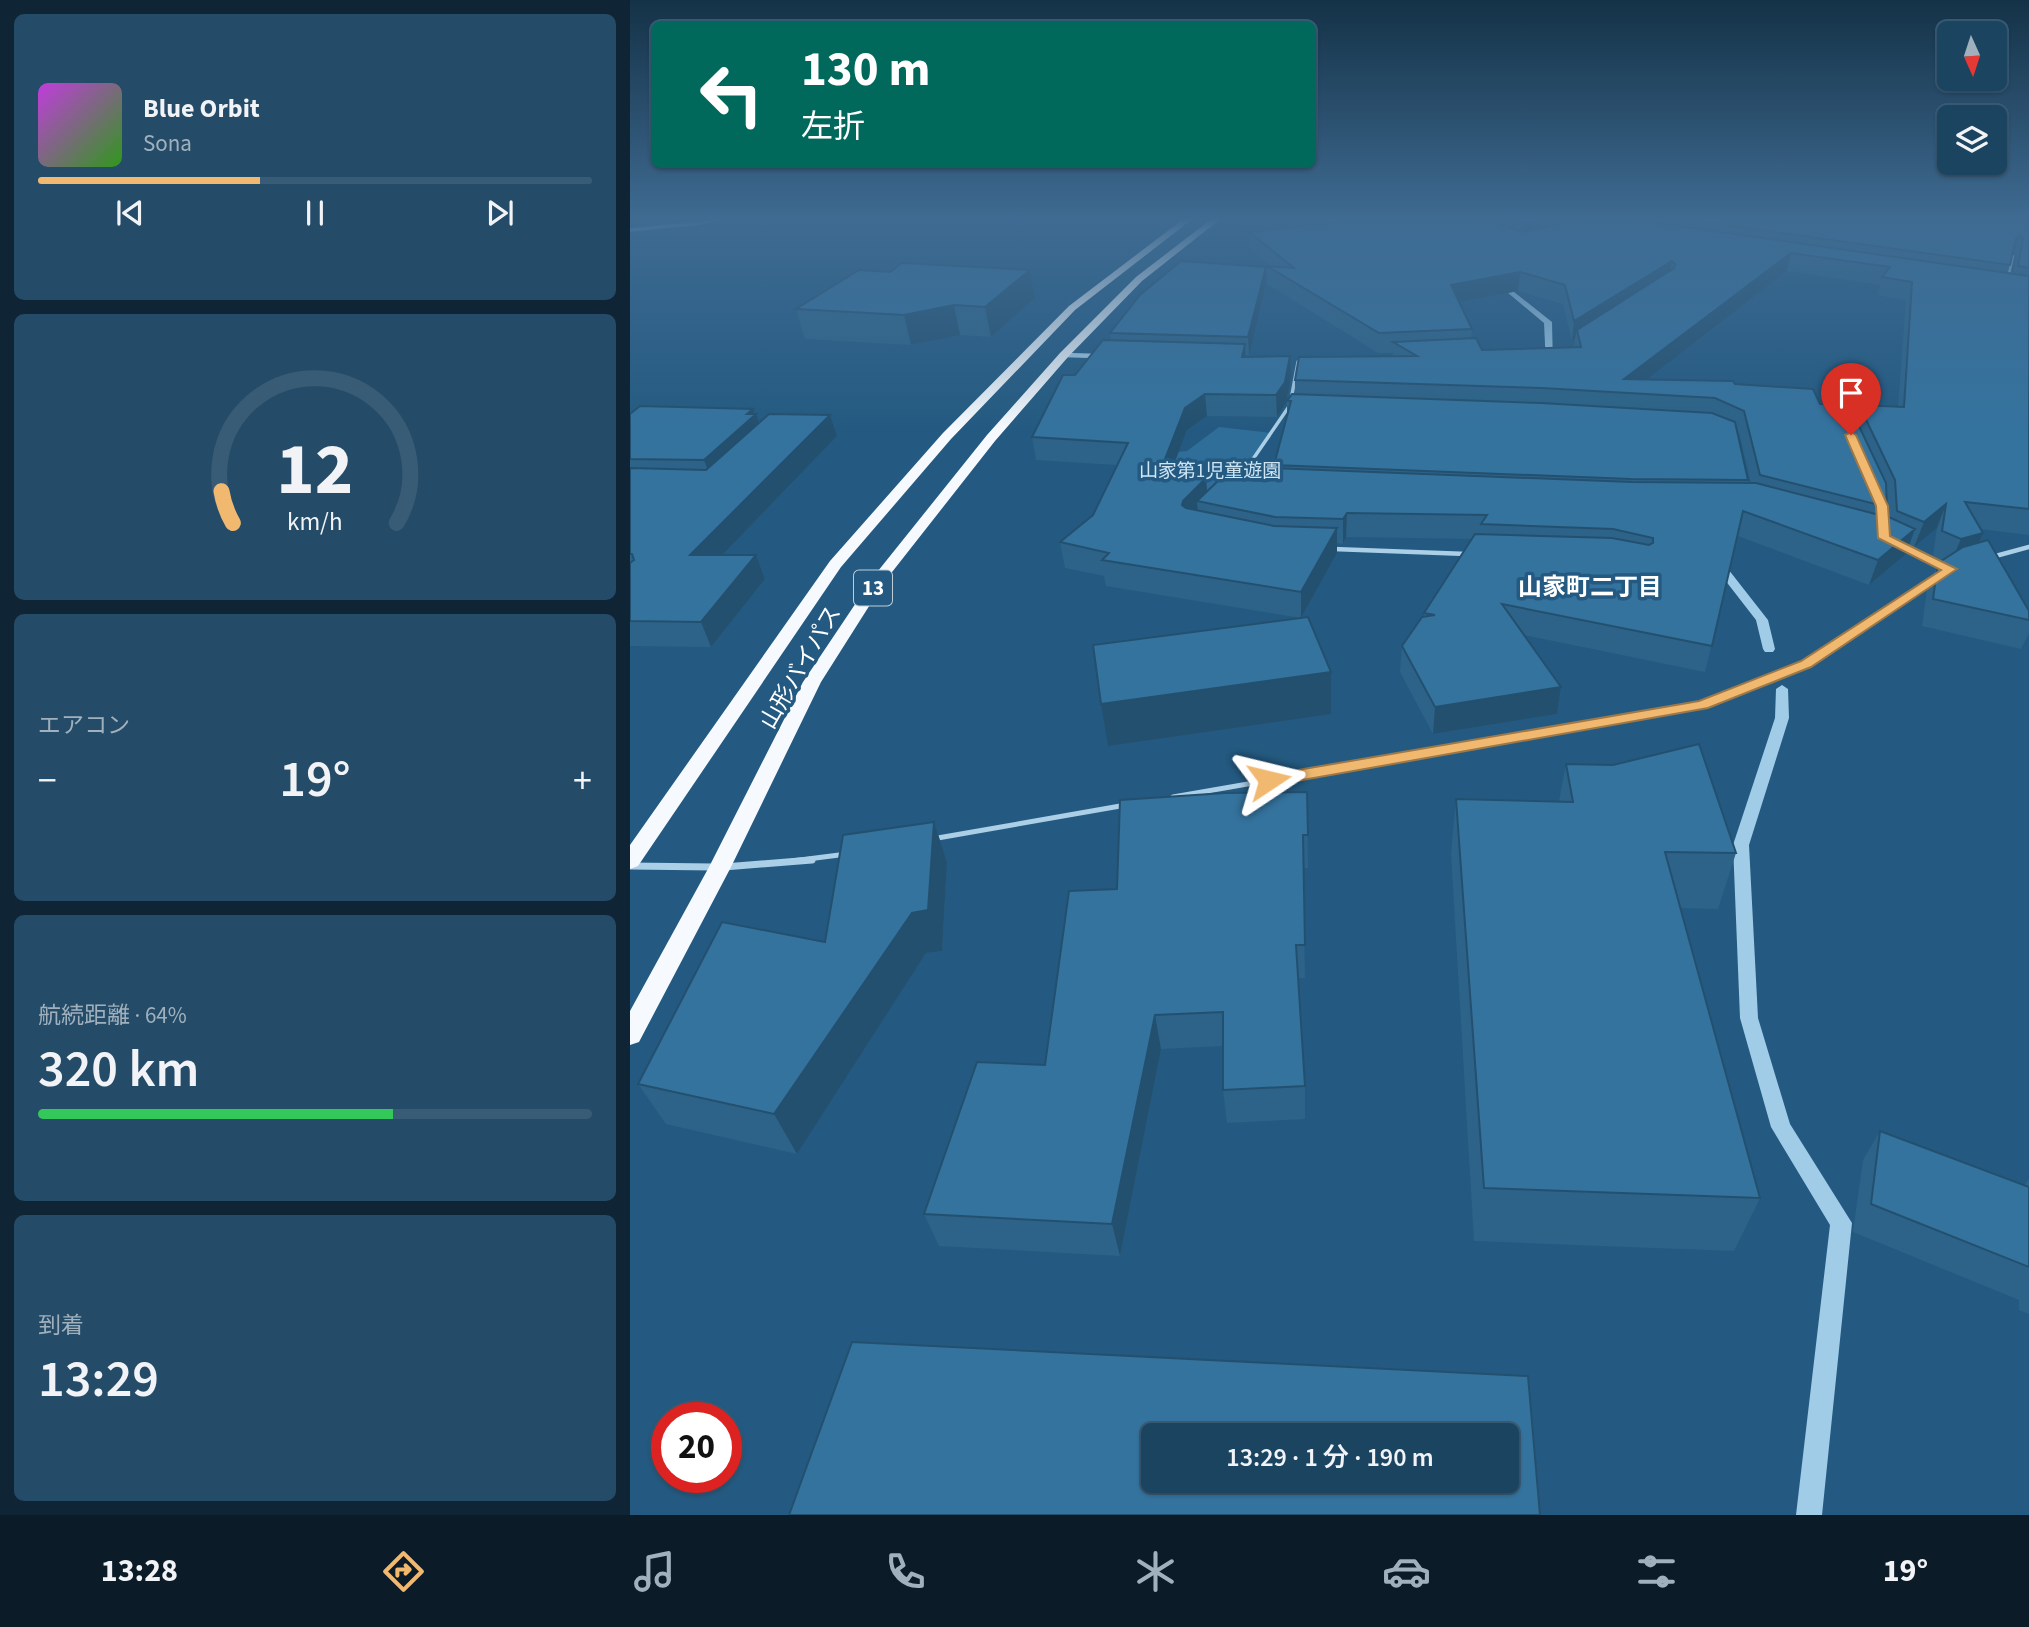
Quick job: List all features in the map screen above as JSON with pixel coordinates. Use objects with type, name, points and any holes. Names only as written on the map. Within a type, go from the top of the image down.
[{"type":"highway","name":"山形バイパス","points":[[630,863],[835,564],[921,465],[1072,308],[1099,288]]},
{"type":"highway","name":"山形バイパス","points":[[630,1035],[720,867],[812,682],[879,579],[991,438],[1064,355],[1130,288]]},
{"type":"street","points":[[1064,355],[1105,356]]},
{"type":"street","points":[[1284,362],[1305,362]]},
{"type":"lane","points":[[1226,492],[1290,405],[1298,362]]},
{"type":"lane","points":[[1233,485],[1246,486]]},
{"type":"lane","points":[[1167,798],[1702,705],[1806,664],[1950,569],[1895,543]]},
{"type":"lane","points":[[1990,558],[2029,547]]},
{"type":"lane","points":[[1323,549],[1472,554]]},
{"type":"lane","points":[[919,841],[1139,803]]},
{"type":"lane","points":[[630,863],[720,867],[810,860],[851,853]]},
{"type":"green space","name":"山家第1児童遊園","points":[[1219,427],[1273,433],[1233,485],[1198,496],[1149,455],[1187,451]]},
{"type":"building","points":[[830,288],[1008,288],[985,307],[954,305],[904,315],[796,309]]},
{"type":"building","points":[[1149,288],[1261,288],[1248,337],[1110,333]]},
{"type":"building","points":[[1303,288],[1452,288],[1472,329],[1379,333]]},
{"type":"building","points":[[1566,288],[1628,288],[1574,321]]},
{"type":"building","points":[[1643,288],[1745,288],[1624,379],[1733,381],[1735,384],[1813,389],[1820,404],[1849,405],[1886,483],[1887,507],[1760,475],[1744,411],[1715,398],[1542,388],[1295,380],[1299,357],[1417,356],[1393,342],[1476,338],[1482,350],[1581,347],[1577,330]]},
{"type":"building","points":[[1912,288],[2029,288],[2029,509],[1965,502],[1983,533],[1961,539],[1942,531],[1946,504],[1924,522],[1897,511],[1895,480],[1859,405],[1904,407]]},
{"type":"building","points":[[1103,340],[1245,344],[1242,357],[1290,356],[1285,382],[1276,395],[1205,394],[1185,408],[1158,477],[1206,478],[1183,501],[1182,505],[1186,508],[1274,526],[1337,528],[1301,592],[1102,560],[1109,553],[1060,542],[1093,515],[1128,443],[1032,437],[1063,375],[1075,375]]},
{"type":"building","points":[[1292,394],[1541,403],[1712,413],[1735,422],[1748,480],[1631,479],[1274,465],[1291,401],[1287,401]]},
{"type":"building","points":[[640,406],[753,409],[747,414],[756,414],[704,460],[630,459],[630,414]]},
{"type":"building","points":[[769,414],[830,415],[690,555],[756,555],[701,622],[630,621],[630,563],[634,560],[630,554],[630,468],[706,470]]},
{"type":"building","points":[[1271,468],[1632,482],[1756,483],[1891,518],[1915,529],[1878,560],[1743,511],[1712,646],[1502,604],[1561,687],[1435,707],[1402,646],[1422,617],[1435,615],[1424,613],[1475,534],[1612,538],[1649,545],[1653,543],[1653,538],[1613,529],[1481,524],[1487,515],[1347,513],[1343,519],[1275,517],[1197,501],[1220,479],[1268,481]]},
{"type":"building","points":[[1988,540],[2029,611],[2029,620],[1933,599],[1938,563],[1963,547]]},
{"type":"building","points":[[1308,617],[1331,672],[1101,704],[1093,645]]},
{"type":"building","points":[[1699,744],[1736,853],[1665,852],[1760,1198],[1484,1188],[1456,799],[1573,802],[1566,764],[1613,765]]},
{"type":"building","points":[[1307,792],[1308,835],[1303,835],[1305,945],[1296,945],[1305,1086],[1223,1090],[1223,1012],[1155,1015],[1112,1224],[924,1214],[977,1062],[1045,1065],[1069,891],[1117,889],[1120,800],[1225,793]]},
{"type":"building","points":[[934,822],[928,910],[912,913],[774,1114],[638,1084],[722,922],[825,942],[843,835]]},
{"type":"building","points":[[1880,1131],[2029,1187],[2029,1267],[1871,1204]]},
{"type":"building","points":[[852,1342],[1528,1376],[1540,1515],[789,1515]]},
{"type":"waterway","points":[[1505,288],[1548,322],[1550,365]]},
{"type":"waterway","points":[[1717,562],[1762,620],[1769,649]]},
{"type":"waterway","points":[[1782,689],[1782,718],[1741,845],[1749,1018],[1781,1127],[1841,1223],[1809,1515]]},
{"type":"district","name":"山家町二丁目","points":[[1590,587]]},
{"type":"route","points":[[1269,780],[1702,705],[1806,664],[1950,569],[1884,538],[1882,506],[1851,435]]}]
